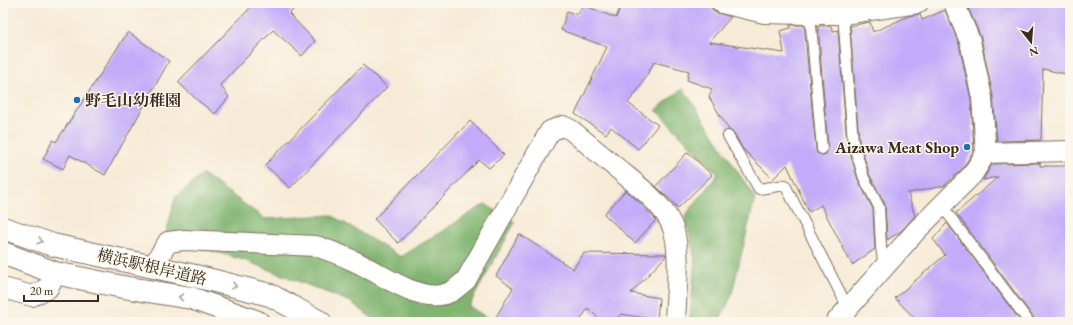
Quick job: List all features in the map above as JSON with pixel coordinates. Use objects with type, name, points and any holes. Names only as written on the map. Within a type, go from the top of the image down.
[{"type":"main road","name":"横浜駅根岸道路","points":[[3,228],[53,245],[153,266],[270,296],[320,322]]},
{"type":"main road","name":"横浜駅根岸道路","points":[[3,253],[55,273],[123,287],[191,298],[258,322]]},
{"type":"street","points":[[722,3],[764,13],[810,14],[843,14],[918,3]]},
{"type":"street","points":[[842,315],[916,231],[972,175],[986,153],[981,91],[970,41],[954,3]]},
{"type":"street","points":[[153,266],[168,242],[184,240],[316,246],[334,252],[406,288],[427,295],[441,295],[454,291],[466,280],[550,131],[563,126],[571,130],[644,191],[661,208],[671,221],[675,232],[677,263],[675,322]]},
{"type":"street","points":[[986,153],[1070,151]]},
{"type":"street","points":[[3,288],[32,296],[48,288],[55,273]]},
{"type":"lane","points":[[810,14],[822,149]]},
{"type":"lane","points":[[843,14],[853,142],[864,178],[879,207],[881,247],[884,267]]},
{"type":"lane","points":[[728,136],[758,189],[785,185],[842,315]]},
{"type":"lane","points":[[942,206],[1029,322]]},
{"type":"green space","points":[[683,88],[755,198],[731,297],[719,322],[684,322],[690,319],[695,258],[685,216],[718,174],[656,110]]},
{"type":"green space","points":[[203,174],[265,219],[331,215],[401,257],[485,204],[515,222],[469,306],[493,322],[377,322],[351,302],[244,260],[165,238],[175,198]]},
{"type":"building","points":[[255,3],[300,3],[289,14],[315,41],[302,56],[273,30],[220,85],[229,97],[215,114],[178,82]]},
{"type":"building","points":[[622,3],[711,3],[711,7],[714,12],[731,17],[709,42],[784,53],[780,31],[791,28],[790,25],[804,25],[816,150],[817,153],[822,155],[826,154],[828,148],[818,26],[831,26],[833,31],[838,30],[847,143],[858,180],[873,209],[875,249],[852,265],[821,205],[809,212],[787,165],[773,179],[742,148],[734,133],[729,130],[709,97],[712,89],[687,80],[689,71],[654,62],[640,87],[628,103],[658,125],[638,149],[611,127],[606,134],[575,114],[607,47],[561,30],[567,11],[577,15],[583,5],[616,18]]},
{"type":"building","points":[[966,3],[1070,3],[1070,75],[1043,69],[1041,140],[997,141],[993,96],[981,38]]},
{"type":"building","points":[[945,10],[959,44],[971,100],[974,150],[963,168],[944,186],[908,193],[915,216],[901,231],[887,240],[885,204],[870,176],[859,141],[850,26],[870,22],[873,32],[909,16],[920,14],[922,20]]},
{"type":"building","points":[[128,32],[169,61],[105,175],[70,155],[63,169],[43,159],[53,140],[56,142]]},
{"type":"building","points":[[363,65],[387,87],[290,188],[265,165]]},
{"type":"building","points":[[470,121],[504,155],[489,168],[479,160],[398,243],[374,219]]},
{"type":"building","points":[[688,152],[712,175],[678,208],[656,186]]},
{"type":"building","points":[[1040,163],[1040,166],[1070,166],[1070,322],[1035,322],[1034,318],[956,213],[998,177],[983,180],[992,164]]},
{"type":"building","points":[[626,190],[656,220],[635,243],[604,214]]},
{"type":"building","points":[[947,223],[1021,322],[918,322],[895,298],[945,255],[933,239]]},
{"type":"building","points":[[519,234],[573,269],[584,253],[666,254],[666,256],[631,293],[659,298],[657,320],[621,314],[614,322],[602,322],[588,308],[579,322],[493,322],[513,288],[496,276]]},
{"type":"place","name":"野毛山幼稚園","points":[[77,100]]},
{"type":"place","name":"Aizawa Meat Shop","points":[[967,147]]}]
